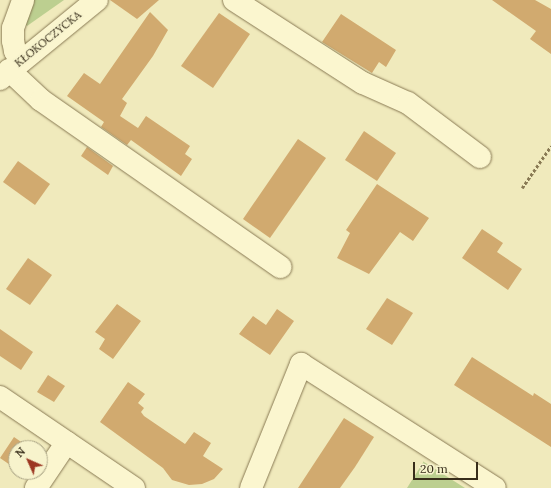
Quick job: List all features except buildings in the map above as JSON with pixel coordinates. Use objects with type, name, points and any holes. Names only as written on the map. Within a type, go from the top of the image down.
[{"type":"street","points":[[23,0],[13,28],[15,51],[10,70],[41,100],[280,267]]},
{"type":"street","name":"KŁOKOCZYCKA","points":[[10,70],[97,0]]},
{"type":"street","points":[[234,0],[363,83],[408,103],[480,157]]},
{"type":"street","points":[[251,488],[301,364],[495,488]]},
{"type":"street","points":[[0,397],[134,488]]},
{"type":"street","points":[[36,488],[67,442]]},
{"type":"path","points":[[522,188],[551,146]]},
{"type":"green space","points":[[33,0],[64,0],[27,26],[24,23]]},
{"type":"green space","points":[[424,462],[465,488],[407,488]]}]
